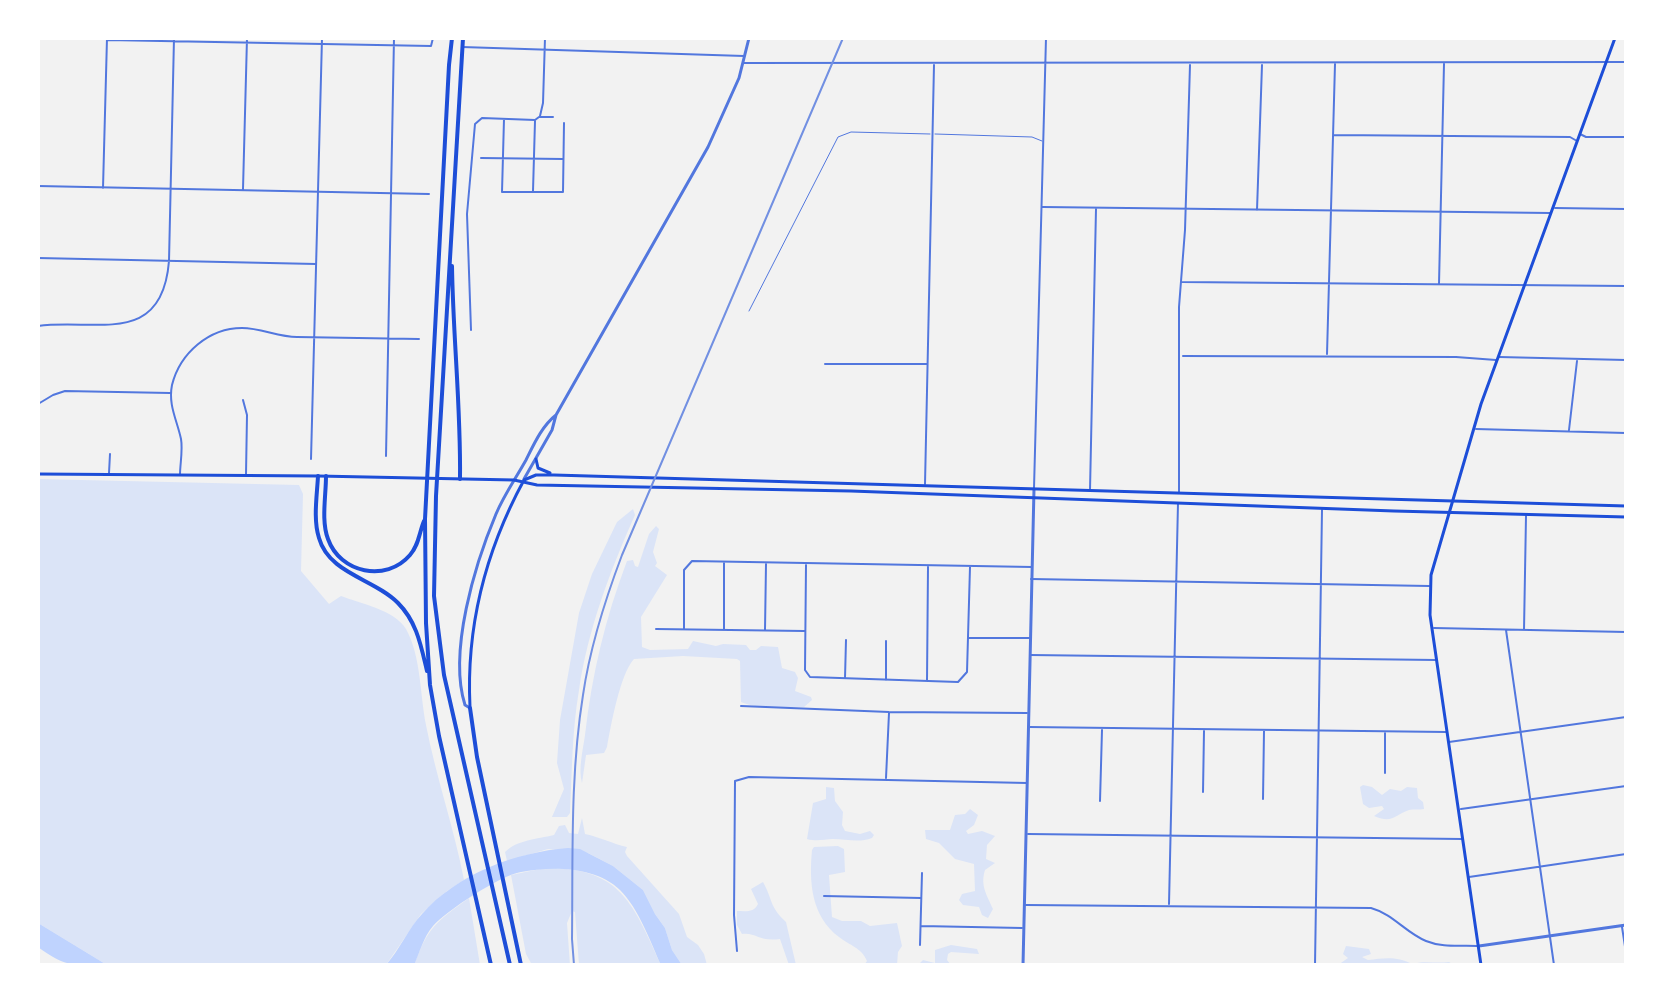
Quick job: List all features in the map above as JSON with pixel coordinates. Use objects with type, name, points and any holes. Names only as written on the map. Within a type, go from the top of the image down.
[{"type":"highway","points":[[430,685],[425,601],[425,519],[452,38]]},
{"type":"highway","points":[[463,38],[436,496],[434,596],[440,649],[510,965]]},
{"type":"highway","points":[[452,226],[460,479]]},
{"type":"highway","points":[[318,476],[317,527],[323,548],[341,567],[383,591],[402,607],[417,633],[491,965]]},
{"type":"highway","points":[[326,476],[327,538],[338,556],[354,568],[380,571],[401,563],[416,547],[425,519]]},
{"type":"highway","points":[[470,708],[477,757],[521,965]]},
{"type":"main road","points":[[1481,965],[1432,628],[1430,586],[1474,427],[1615,38]]},
{"type":"main road","points":[[536,459],[538,468],[554,475]]},
{"type":"main road","points":[[38,474],[524,480],[537,485],[851,491],[1626,517]]},
{"type":"main road","points":[[470,708],[470,655],[479,597],[497,538],[524,480],[536,475],[1626,506]]},
{"type":"street","points":[[243,190],[247,38]]},
{"type":"street","points":[[311,459],[322,38]]},
{"type":"street","points":[[386,456],[394,38]]},
{"type":"street","points":[[103,188],[107,39],[431,46],[433,38]]},
{"type":"street","points":[[533,192],[537,118],[543,103],[545,38]]},
{"type":"street","points":[[524,480],[552,430],[556,415],[725,114],[749,38]]},
{"type":"street","points":[[1023,965],[1046,38]]},
{"type":"street","points":[[38,326],[112,326],[135,319],[154,304],[162,292],[169,261],[174,40]]},
{"type":"street","points":[[462,47],[745,56]]},
{"type":"street","points":[[743,63],[1626,62]]},
{"type":"street","points":[[1327,356],[1335,63]]},
{"type":"street","points":[[1439,284],[1444,63]]},
{"type":"street","points":[[925,484],[934,64]]},
{"type":"street","points":[[1179,492],[1179,343],[1190,64]]},
{"type":"street","points":[[1257,210],[1262,64]]},
{"type":"street","points":[[471,330],[467,214],[473,134],[478,120],[553,117]]},
{"type":"street","points":[[505,118],[502,192],[562,192],[564,123]]},
{"type":"street","points":[[1580,134],[1586,137],[1626,137]]},
{"type":"street","points":[[1333,135],[1572,137],[1577,138],[1577,142]]},
{"type":"street","points":[[481,158],[563,159]]},
{"type":"street","points":[[38,186],[429,194]]},
{"type":"street","points":[[1043,207],[1441,212],[1626,209]]},
{"type":"street","points":[[1090,490],[1096,208]]},
{"type":"street","points":[[38,258],[317,264]]},
{"type":"street","points":[[1182,282],[1626,286]]},
{"type":"street","points":[[180,476],[181,444],[171,393],[175,375],[187,354],[203,340],[221,331],[241,328],[287,337],[419,339]]},
{"type":"street","points":[[1181,356],[1626,360]]},
{"type":"street","points":[[1569,432],[1577,359]]},
{"type":"street","points":[[825,364],[928,364]]},
{"type":"street","points":[[38,404],[65,391],[171,393]]},
{"type":"street","points":[[243,400],[247,415],[246,476]]},
{"type":"street","points":[[470,708],[464,703],[460,677],[466,615],[486,542],[514,480],[545,426],[556,415]]},
{"type":"street","points":[[1474,427],[1486,430],[1626,433]]},
{"type":"street","points":[[38,440],[38,446]]},
{"type":"street","points":[[109,475],[110,454]]},
{"type":"street","points":[[1169,905],[1178,503]]},
{"type":"street","points":[[1315,965],[1322,508]]},
{"type":"street","points":[[1524,630],[1526,515]]},
{"type":"street","points":[[684,629],[686,565],[692,561],[1032,567]]},
{"type":"street","points":[[724,562],[724,630]]},
{"type":"street","points":[[765,631],[766,563]]},
{"type":"street","points":[[806,564],[805,670],[812,679],[958,682],[967,672],[970,566]]},
{"type":"street","points":[[927,681],[928,566]]},
{"type":"street","points":[[1031,579],[1430,586]]},
{"type":"street","points":[[1432,628],[1626,632]]},
{"type":"street","points":[[656,629],[805,631]]},
{"type":"street","points":[[1506,630],[1554,965]]},
{"type":"street","points":[[969,638],[1030,638]]},
{"type":"street","points":[[845,679],[846,640]]},
{"type":"street","points":[[886,641],[886,680]]},
{"type":"street","points":[[1030,655],[1437,660]]},
{"type":"street","points":[[741,706],[1028,713]]},
{"type":"street","points":[[886,780],[889,712]]},
{"type":"street","points":[[1449,742],[1626,717]]},
{"type":"street","points":[[1028,727],[1447,732]]},
{"type":"street","points":[[1100,801],[1102,728]]},
{"type":"street","points":[[1203,792],[1204,730]]},
{"type":"street","points":[[1263,799],[1264,730]]},
{"type":"street","points":[[1385,732],[1385,773]]},
{"type":"street","points":[[737,951],[734,915],[735,781],[749,777],[1027,783]]},
{"type":"street","points":[[1459,809],[1626,786]]},
{"type":"street","points":[[1025,834],[1463,839]]},
{"type":"street","points":[[1469,877],[1626,854]]},
{"type":"street","points":[[920,945],[922,873]]},
{"type":"street","points":[[824,896],[921,898]]},
{"type":"street","points":[[1024,905],[1372,909],[1387,915],[1428,942],[1452,946],[1479,946],[1624,925],[1626,953]]},
{"type":"street","points":[[921,926],[1023,928]]},
{"type":"lane","points":[[749,311],[838,137],[851,132],[1032,137],[1042,141]]},
{"type":"shaded area","points":[[38,479],[299,485],[303,494],[301,571],[329,604],[341,596],[385,612],[401,622],[415,651],[430,744],[464,880],[421,914],[386,965],[107,965],[38,923]]},
{"type":"shaded area","points":[[633,509],[635,515],[601,601],[583,667],[575,721],[570,813],[567,817],[552,817],[564,789],[557,763],[560,720],[579,613],[592,574],[617,522]]},
{"type":"shaded area","points":[[656,526],[659,529],[653,552],[657,563],[655,566],[667,575],[641,617],[642,647],[650,650],[688,649],[693,641],[716,646],[746,645],[750,650],[761,646],[778,647],[782,668],[795,672],[798,678],[795,691],[812,700],[804,707],[764,707],[741,702],[740,661],[737,659],[683,656],[634,659],[620,688],[607,747],[604,753],[586,755],[582,783],[581,766],[588,712],[606,625],[627,561],[633,560],[638,567],[649,534]]},
{"type":"shaded area","points":[[826,787],[834,788],[835,801],[843,812],[845,831],[860,834],[870,831],[874,835],[872,838],[857,841],[807,839],[813,803],[826,799]]},
{"type":"shaded area","points":[[1360,787],[1372,787],[1382,795],[1390,789],[1401,791],[1407,787],[1417,788],[1424,809],[1409,810],[1389,819],[1374,816],[1384,809],[1382,806],[1369,808],[1363,804]]},
{"type":"shaded area","points":[[970,809],[978,815],[974,825],[966,831],[968,834],[982,831],[995,836],[987,845],[986,859],[995,863],[985,870],[983,881],[993,909],[988,918],[982,915],[979,907],[963,905],[959,900],[962,894],[975,891],[974,864],[955,859],[939,843],[926,839],[925,830],[950,830],[955,815],[965,814]]},
{"type":"shaded area","points":[[582,818],[585,834],[627,847],[627,856],[679,914],[687,937],[698,945],[707,965],[682,965],[643,890],[613,866],[588,853],[548,849],[507,861],[505,852],[510,848],[528,840],[554,835],[559,826],[565,825],[569,833],[578,834]]},
{"type":"shaded area","points":[[838,846],[844,849],[845,872],[829,875],[832,917],[842,921],[861,921],[870,926],[897,923],[902,946],[897,965],[864,965],[867,961],[862,953],[830,929],[817,909],[812,886],[812,850],[814,847]]},
{"type":"shaded area","points":[[545,868],[571,869],[608,882],[632,907],[661,965],[579,965],[575,912],[572,911],[567,923],[570,965],[532,965],[526,954],[511,875]]},
{"type":"shaded area","points":[[763,882],[774,907],[786,922],[796,965],[789,965],[780,939],[742,934],[737,925],[737,911],[749,911],[756,907],[758,904],[751,889]]},
{"type":"shaded area","points":[[469,898],[480,965],[414,965],[434,926]]},
{"type":"shaded area","points":[[951,945],[977,949],[979,954],[951,952],[947,960],[951,965],[918,965],[923,960],[935,963],[935,950]]},
{"type":"shaded area","points":[[1346,946],[1369,949],[1371,954],[1362,957],[1368,960],[1390,958],[1412,964],[1449,962],[1454,965],[1338,965],[1348,958],[1343,954]]},
{"type":"water","points":[[568,848],[580,849],[613,866],[643,890],[682,965],[661,965],[633,906],[610,882],[586,872],[545,869],[512,875],[474,894],[433,926],[414,965],[386,965],[417,920],[452,887],[508,860]]},
{"type":"water","points":[[38,923],[107,965],[71,964],[56,959],[38,947]]},
{"type":"railway","points":[[574,965],[572,848],[576,756],[586,677],[599,624],[622,555],[843,38]]}]
